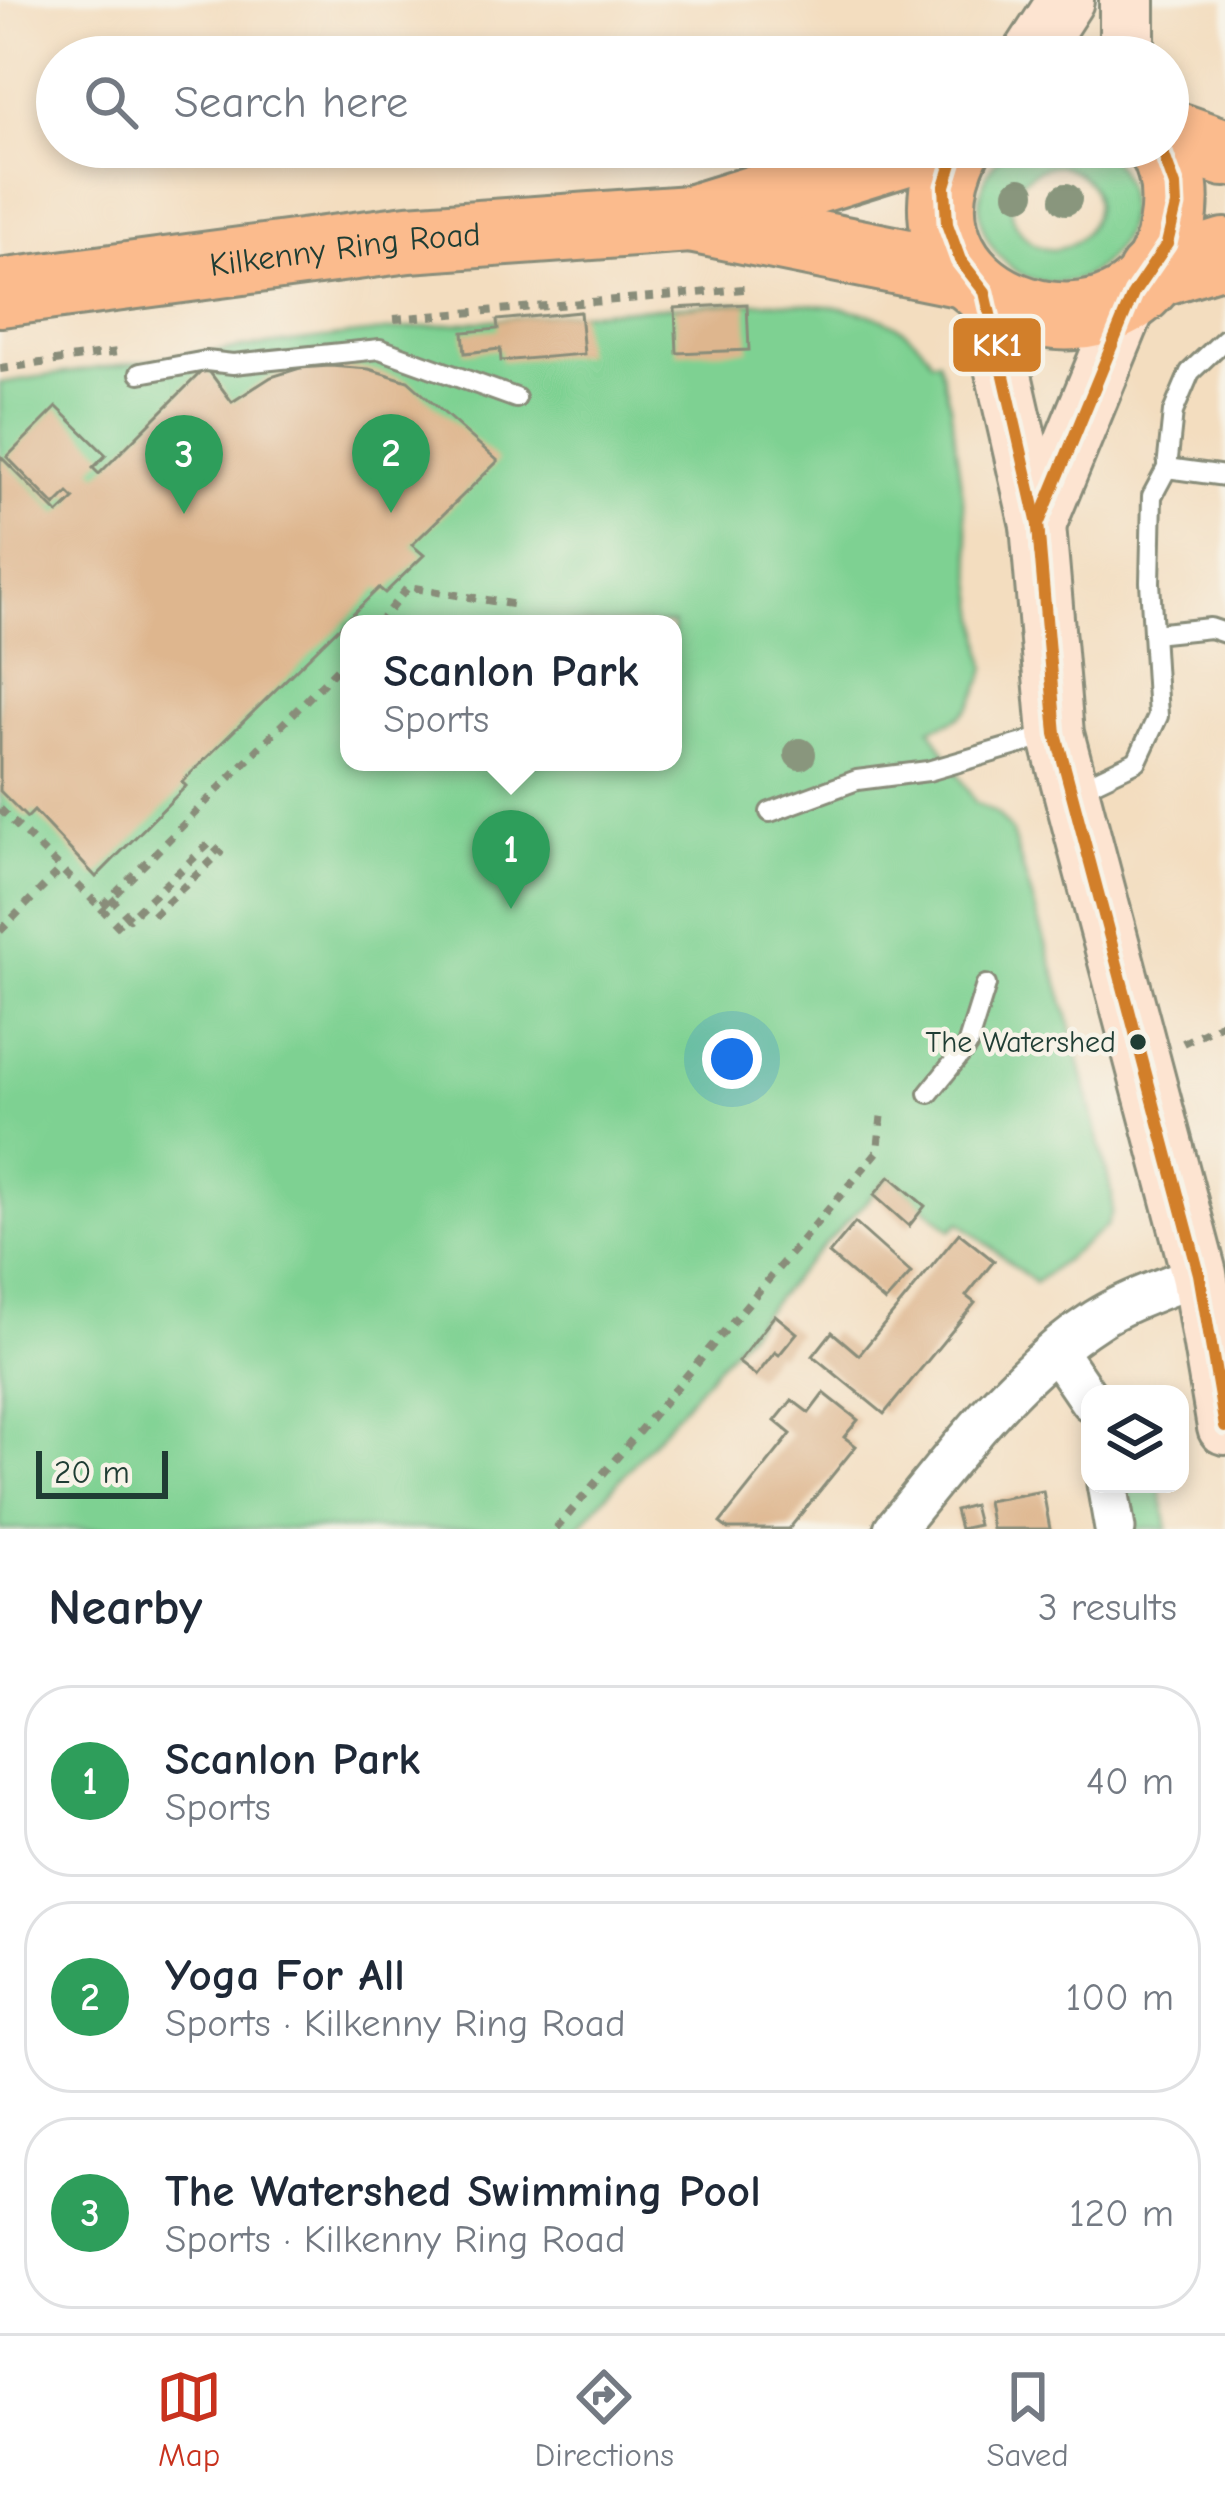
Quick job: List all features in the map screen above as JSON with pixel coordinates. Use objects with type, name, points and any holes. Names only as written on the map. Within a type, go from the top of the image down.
[{"type":"highway","points":[[1189,140],[1225,153]]},
{"type":"highway","name":"Kilkenny Ring Road","points":[[0,293],[408,239],[690,219],[854,168]]},
{"type":"highway","points":[[947,168],[942,205],[950,242],[977,284]]},
{"type":"highway","points":[[1142,284],[1170,240],[1177,200],[1170,168]]},
{"type":"highway","name":"Kilkenny Ring Road","points":[[690,219],[977,284],[1020,312],[1059,319],[1098,313],[1142,284]]},
{"type":"highway","points":[[1142,284],[1225,253]]},
{"type":"street","points":[[1043,36],[1066,0]]},
{"type":"street","points":[[1127,0],[1127,36]]},
{"type":"street","points":[[977,284],[1037,525],[1056,734],[1199,1274],[1225,1427]]},
{"type":"street","points":[[1037,525],[1142,284]]},
{"type":"street","points":[[895,1529],[996,1405],[1056,1351],[1099,1318],[1199,1274]]},
{"type":"street","points":[[1056,1351],[1081,1388]]},
{"type":"street","points":[[1109,1493],[1115,1529]]},
{"type":"lane","points":[[1071,792],[1137,761],[1158,716],[1150,582],[1153,496],[1167,468],[1173,412],[1190,372],[1225,339]]},
{"type":"lane","points":[[140,374],[206,362],[233,364],[380,350],[516,398]]},
{"type":"lane","points":[[1167,468],[1225,476]]},
{"type":"lane","points":[[1153,634],[1210,628],[1225,633]]},
{"type":"lane","points":[[770,812],[857,780],[928,772],[1056,734]]},
{"type":"lane","points":[[929,1094],[967,1046],[986,985]]},
{"type":"path","points":[[388,320],[749,288]]},
{"type":"path","points":[[0,369],[126,351]]},
{"type":"path","points":[[403,576],[408,587]]},
{"type":"path","points":[[408,587],[517,605]]},
{"type":"path","points":[[386,615],[408,587]]},
{"type":"path","points":[[100,908],[340,666]]},
{"type":"path","points":[[0,808],[126,934]]},
{"type":"path","points":[[111,898],[129,918],[210,843],[220,854],[148,920]]},
{"type":"path","points":[[0,931],[61,869]]},
{"type":"path","points":[[556,1529],[878,1151],[882,1111]]},
{"type":"green space","points":[[993,168],[1043,168],[1018,186],[1011,206],[1019,229],[1037,246],[1056,249],[1073,243],[1087,230],[1095,212],[1094,194],[1083,177],[1064,168],[1117,168],[1128,212],[1121,238],[1105,261],[1078,279],[1049,283],[1023,274],[1000,257],[985,233],[980,205]]},
{"type":"green space","points":[[774,302],[840,308],[883,319],[919,343],[932,361],[938,359],[950,405],[986,669],[967,709],[930,728],[975,802],[997,814],[1011,830],[1068,1016],[1112,1194],[1107,1226],[1035,1283],[960,1222],[951,1230],[890,1177],[808,1261],[577,1529],[0,1529],[0,383],[386,331]]},
{"type":"green space","points":[[1129,1493],[1161,1493],[1168,1529],[1135,1529]]},
{"type":"building","points":[[747,304],[749,350],[677,353],[675,308]]},
{"type":"building","points":[[580,312],[584,354],[501,361],[500,349],[465,353],[463,332],[498,329],[497,320]]},
{"type":"building","points":[[206,367],[232,402],[271,377],[300,368],[369,369],[408,381],[498,461],[412,545],[424,555],[385,593],[379,588],[352,615],[340,615],[340,626],[182,782],[186,786],[96,877],[34,811],[27,818],[0,791],[0,456],[58,514],[74,499],[68,493],[55,506],[7,457],[57,407],[106,455],[93,468],[99,474]]},
{"type":"building","points":[[890,1176],[925,1206],[909,1226],[874,1195]]},
{"type":"building","points":[[855,1223],[911,1273],[885,1302],[829,1254]]},
{"type":"building","points":[[959,1233],[994,1261],[966,1296],[975,1303],[884,1414],[813,1356],[832,1332],[859,1355]]},
{"type":"building","points":[[775,1315],[797,1333],[756,1376],[738,1362]]},
{"type":"building","points":[[824,1393],[858,1420],[844,1437],[856,1446],[789,1529],[728,1529],[720,1523],[791,1434],[775,1421],[792,1400],[809,1413]]},
{"type":"building","points":[[1043,1491],[1050,1529],[992,1529],[987,1501]]},
{"type":"building","points":[[973,1505],[978,1525],[960,1529],[955,1510]]},
{"type":"transit line","name":"KK1","points":[[951,168],[945,186],[947,224],[960,260],[985,292],[1038,525],[1040,552]]},
{"type":"transit line","name":"KK1","points":[[1169,168],[1176,206],[1167,244],[1133,294],[1038,525],[1056,734],[1199,1274],[1225,1427]]},
{"type":"place","name":"Yoga For All","points":[[391,513]]},
{"type":"place","name":"The Watershed Swimming Pool","points":[[184,514]]},
{"type":"place","name":"Scanlon Park","points":[[511,909]]},
{"type":"place","name":"The Watershed","points":[[1138,1042]]}]
